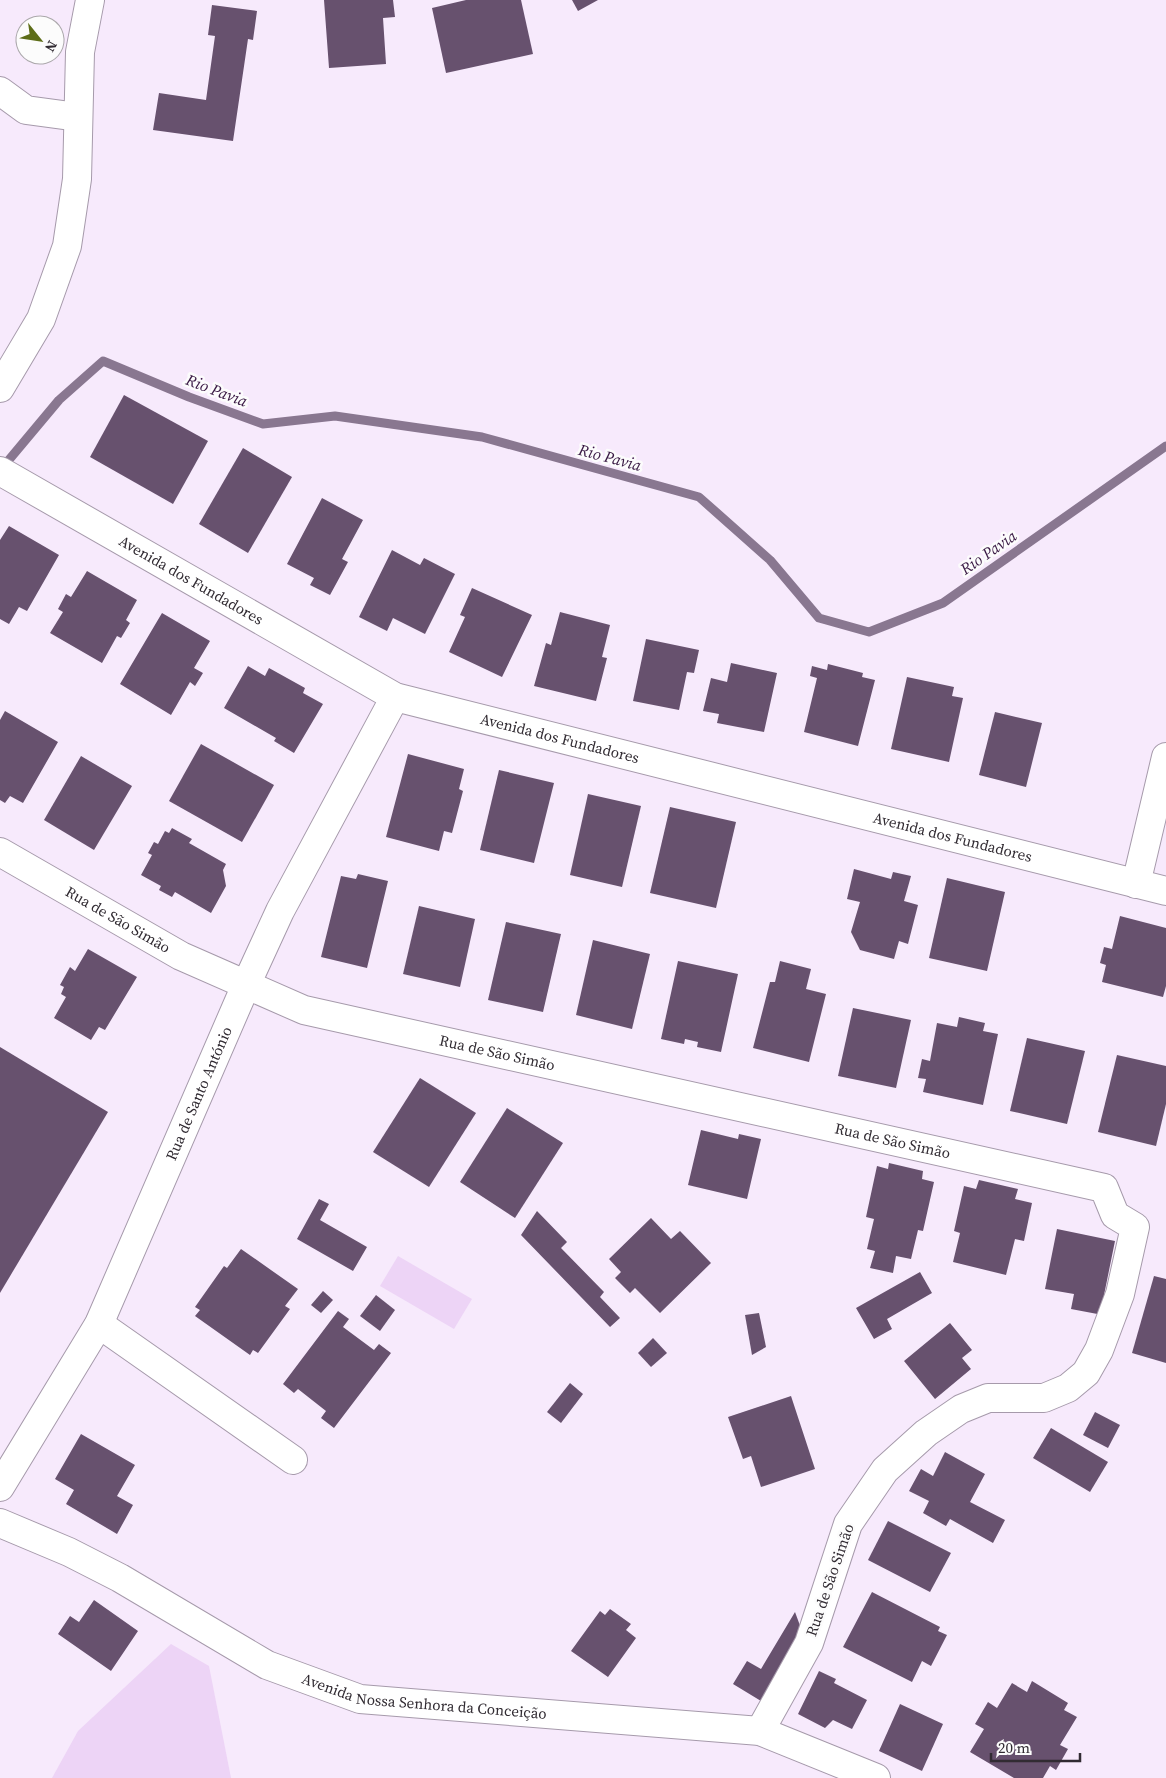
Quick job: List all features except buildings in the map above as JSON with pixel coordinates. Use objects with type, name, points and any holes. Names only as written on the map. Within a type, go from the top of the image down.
[{"type":"street","points":[[0,388],[41,319],[67,246],[77,179],[80,52],[90,0]]},
{"type":"street","points":[[0,92],[26,110],[78,116]]},
{"type":"street","name":"Avenida dos Fundadores","points":[[8,476],[395,697],[1166,891]]},
{"type":"street","name":"Rua de Santo António","points":[[0,1487],[98,1324],[280,911],[395,697]]},
{"type":"street","points":[[1136,884],[1166,757]]},
{"type":"street","name":"Rua de São Simão","points":[[0,852],[181,956],[304,1010],[1104,1188],[1115,1216],[1135,1228],[1120,1294],[1099,1350],[1086,1373],[1068,1388],[1044,1398],[988,1398],[962,1409],[926,1433],[885,1470],[848,1524],[808,1643],[760,1731]]},
{"type":"street","points":[[98,1324],[293,1460]]},
{"type":"street","name":"Avenida Nossa Senhora da Conceição","points":[[0,1523],[69,1552],[120,1578],[267,1665],[360,1699],[760,1731],[876,1778]]},
{"type":"shaded area","points":[[398,1256],[472,1299],[454,1329],[380,1286]]},
{"type":"shaded area","points":[[171,1644],[209,1666],[231,1778],[52,1778],[78,1731]]},
{"type":"waterway","name":"Rio Pavia","points":[[2,468],[59,400],[103,361],[189,397],[263,424],[335,416],[482,437],[699,497],[770,560],[819,618],[869,632],[943,603],[1166,446]]}]
